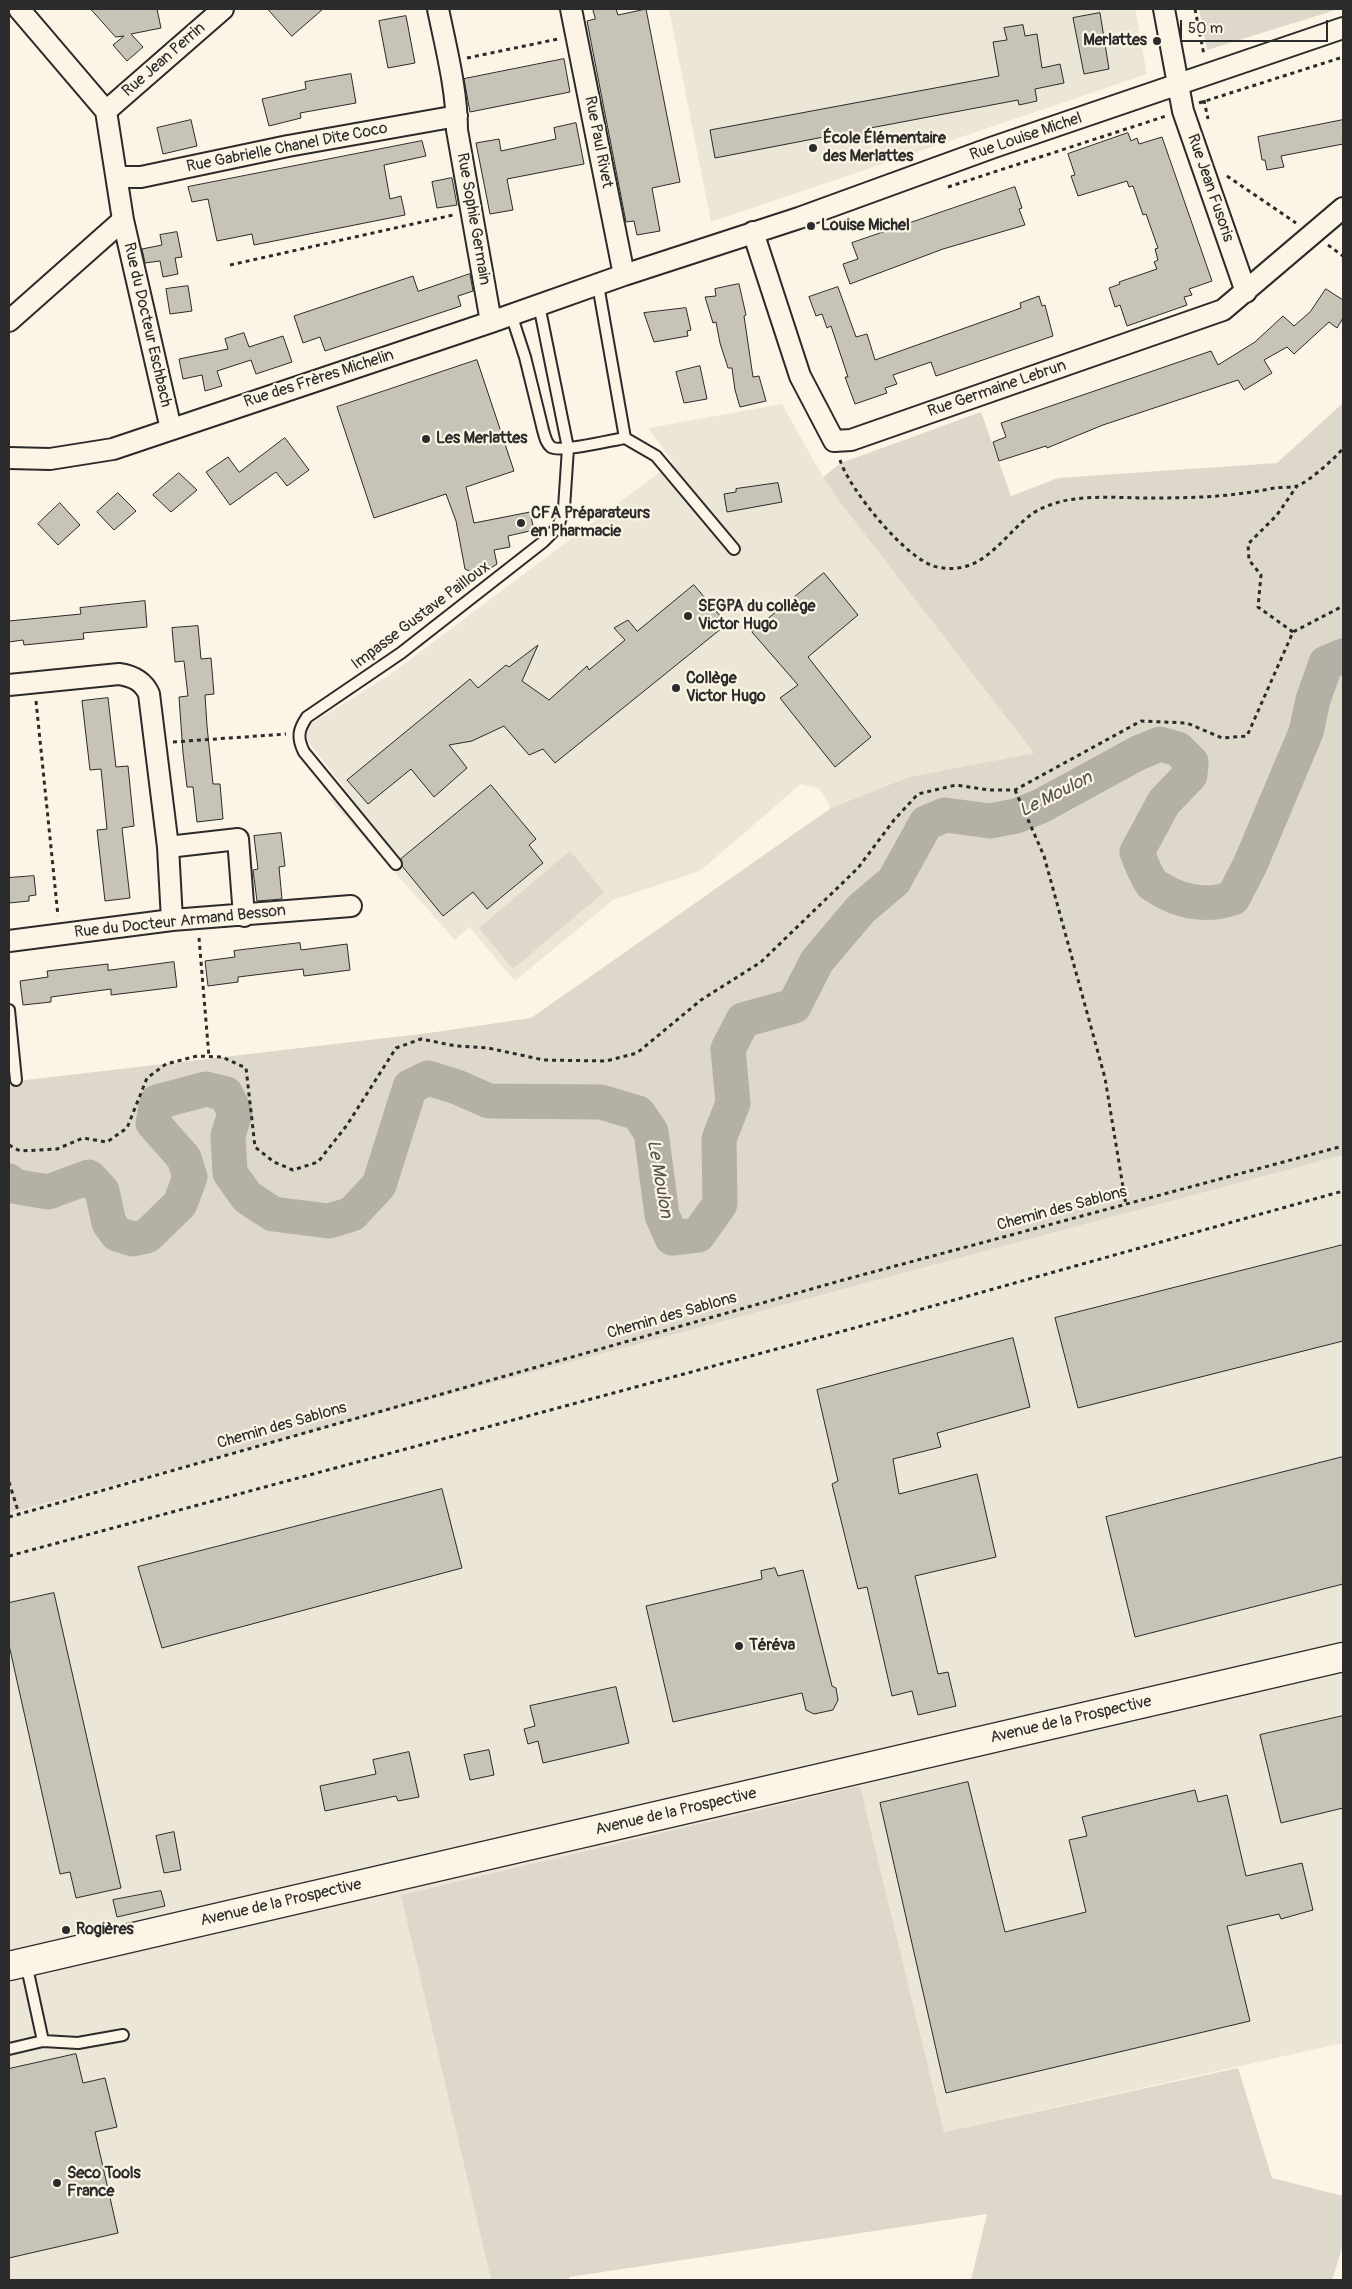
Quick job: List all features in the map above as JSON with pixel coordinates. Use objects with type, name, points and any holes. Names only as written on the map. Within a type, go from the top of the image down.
[{"type":"main road","name":"Avenue de la Prospective","points":[[17,1964],[1343,1657]]},
{"type":"street","name":"Rue Jean Perrin","points":[[106,111],[223,9]]},
{"type":"street","name":"Rue Sophie Germain","points":[[438,9],[449,61],[457,116],[457,130],[491,322]]},
{"type":"street","name":"Rue Paul Rivet","points":[[571,9],[624,274]]},
{"type":"street","name":"Rue Jean Fusoris","points":[[1164,9],[1183,111],[1246,292]]},
{"type":"street","points":[[26,11],[106,111]]},
{"type":"street","name":"Rue Louise Michel","points":[[624,274],[798,218],[994,147],[1343,28]]},
{"type":"street","name":"Rue du Docteur Eschbach","points":[[106,111],[123,220],[171,429]]},
{"type":"street","name":"Rue Gabrielle Chanel Dite Coco","points":[[117,177],[141,177],[288,146],[457,116]]},
{"type":"street","name":"Rue Germaine Lebrun","points":[[834,441],[851,440],[1223,310],[1343,208]]},
{"type":"street","name":"Rue du Docteur Eschbach","points":[[9,320],[123,220]]},
{"type":"street","points":[[753,232],[800,376],[834,441]]},
{"type":"street","name":"Rue des Frères Michelin","points":[[9,458],[50,458],[112,449],[491,322],[598,285],[624,274]]},
{"type":"street","points":[[9,686],[119,674],[130,675],[146,687],[149,694],[168,847],[172,920]]},
{"type":"street","points":[[168,847],[238,839],[244,916]]},
{"type":"street","name":"Rue du Docteur Armand Besson","points":[[9,941],[172,920],[244,916],[351,906]]},
{"type":"lane","points":[[598,285],[625,438]]},
{"type":"lane","name":"Impasse Gustave Pailloux","points":[[298,733],[307,717],[401,652],[543,542],[558,527],[564,508],[568,448],[539,305]]},
{"type":"lane","points":[[511,314],[525,357],[546,442],[556,449],[625,438],[656,456],[734,549]]},
{"type":"lane","points":[[298,733],[299,742],[304,752],[396,864]]},
{"type":"lane","points":[[9,1010],[16,1080]]},
{"type":"lane","points":[[17,1964],[43,2041]]},
{"type":"lane","points":[[9,2048],[43,2041],[78,2043],[123,2035]]},
{"type":"path","points":[[1195,9],[1208,74],[1204,101],[1211,128]]},
{"type":"path","points":[[449,61],[576,35]]},
{"type":"path","points":[[1223,173],[1312,233]]},
{"type":"path","points":[[230,265],[471,211]]},
{"type":"path","points":[[834,441],[841,463],[853,485],[908,552],[921,561],[952,569],[980,560],[996,550],[1029,516],[1044,507],[1062,501],[1084,498],[1202,498],[1297,486]]},
{"type":"path","points":[[1294,632],[1258,607],[1261,575],[1249,560],[1248,544],[1277,515],[1297,486],[1326,465],[1343,448]]},
{"type":"path","points":[[9,1144],[20,1152],[57,1149],[83,1138],[106,1142],[127,1128],[147,1078],[166,1064],[197,1056],[222,1057],[246,1068],[255,1147],[274,1162],[293,1170],[318,1162],[347,1125],[396,1048],[421,1039],[456,1046],[488,1048],[544,1060],[606,1061],[637,1054],[700,1000],[761,962],[858,868],[894,820],[918,794],[956,785],[989,790],[1015,790],[1141,722],[1187,723],[1222,738],[1247,736],[1267,688],[1294,632],[1343,606]]},
{"type":"path","points":[[34,683],[60,934]]},
{"type":"path","points":[[155,743],[298,733]]},
{"type":"path","points":[[1015,790],[1044,856],[1105,1078],[1126,1205]]},
{"type":"path","points":[[198,918],[210,1057]]},
{"type":"path","name":"Chemin des Sablons","points":[[9,1517],[843,1280],[1343,1146]]},
{"type":"path","points":[[9,1556],[847,1330],[1343,1191]]},
{"type":"path","points":[[9,1482],[18,1514]]},
{"type":"shaded area","name":"École Élémentaire des Merlattes","points":[[669,9],[1135,9],[1147,74],[711,222]]},
{"type":"shaded area","points":[[1199,9],[1339,9],[1207,50]]},
{"type":"shaded area","points":[[1343,403],[1343,1155],[9,1513],[9,1082],[429,1033],[531,1018],[831,808],[909,777],[1034,753],[839,501],[823,477],[841,463],[981,412],[1011,496],[1058,478],[1277,463]]},
{"type":"shaded area","name":"Collège Victor Hugo","points":[[782,404],[823,477],[839,501],[1035,753],[909,777],[831,808],[819,788],[801,784],[700,871],[613,900],[515,981],[469,927],[455,940],[330,800],[344,787],[308,742],[309,725],[391,674],[673,462],[648,428]]},
{"type":"shaded area","points":[[570,851],[604,892],[513,969],[479,928]]},
{"type":"shaded area","points":[[1343,1155],[1343,2043],[944,2132],[860,1787],[402,1895],[491,2280],[9,2280],[9,1513]]},
{"type":"shaded area","points":[[860,1786],[944,2132],[1238,2068],[1272,2178],[1343,2196],[1343,2245],[1332,2280],[971,2280],[987,2214],[569,2277],[569,2280],[491,2280],[401,1895]]},
{"type":"building","points":[[91,9],[157,9],[161,28],[131,34],[143,47],[127,61],[113,45],[124,36],[116,37]]},
{"type":"building","points":[[268,9],[323,9],[292,36]]},
{"type":"building","points":[[593,9],[616,9],[618,15],[646,9],[680,182],[652,188],[660,231],[637,235],[634,221],[626,222],[587,21],[595,19]]},
{"type":"building","points":[[1100,13],[1109,69],[1084,74],[1073,18]]},
{"type":"building","points":[[406,16],[415,63],[388,68],[379,21]]},
{"type":"building","points":[[1023,25],[1025,36],[1037,34],[1042,68],[1060,64],[1064,83],[1035,89],[1037,101],[1019,105],[1018,100],[865,129],[867,140],[842,145],[839,134],[715,158],[710,130],[999,76],[993,42],[1007,40],[1004,28]]},
{"type":"building","points":[[564,59],[570,92],[470,112],[464,79]]},
{"type":"building","points":[[351,74],[356,103],[300,113],[301,118],[269,126],[262,99],[306,89],[305,82]]},
{"type":"building","points":[[191,120],[197,146],[163,154],[157,128]]},
{"type":"building","points":[[1343,120],[1343,144],[1281,156],[1284,167],[1267,170],[1265,160],[1262,160],[1258,137]]},
{"type":"building","points":[[576,123],[584,164],[507,179],[513,210],[490,214],[476,143],[499,139],[501,151],[556,139],[554,128]]},
{"type":"building","points":[[1128,133],[1131,141],[1137,138],[1139,144],[1162,137],[1212,281],[1189,289],[1192,295],[1184,297],[1187,305],[1127,326],[1120,305],[1115,307],[1109,288],[1120,284],[1119,282],[1157,269],[1154,262],[1158,260],[1155,249],[1158,248],[1146,214],[1143,215],[1133,186],[1129,187],[1127,181],[1078,196],[1071,176],[1075,175],[1068,154]]},
{"type":"building","points":[[422,141],[426,156],[384,165],[390,199],[401,196],[405,215],[254,245],[252,234],[217,241],[208,199],[192,202],[188,187]]},
{"type":"building","points":[[452,178],[457,205],[437,208],[432,182]]},
{"type":"building","points":[[1015,187],[1022,208],[1019,209],[1025,225],[943,249],[850,284],[843,264],[858,259],[852,243]]},
{"type":"building","points":[[177,232],[182,257],[175,258],[178,274],[163,277],[160,261],[145,263],[142,249],[162,245],[160,235]]},
{"type":"building","points":[[470,274],[473,291],[458,296],[461,306],[325,351],[320,337],[303,343],[294,316],[413,276],[418,291]]},
{"type":"building","points":[[739,284],[746,315],[744,316],[753,377],[759,376],[766,401],[740,407],[732,368],[728,368],[716,322],[713,323],[705,297],[716,296],[715,289]]},
{"type":"building","points":[[188,286],[192,311],[170,314],[166,289]]},
{"type":"building","points":[[838,287],[856,337],[867,334],[875,360],[1021,308],[1020,303],[1039,296],[1042,306],[1045,305],[1053,336],[936,376],[931,362],[893,375],[897,384],[885,388],[887,393],[855,404],[845,377],[848,377],[831,326],[827,328],[822,314],[816,316],[809,297]]},
{"type":"building","points":[[1326,289],[1343,300],[1343,318],[1337,328],[1329,322],[1294,354],[1287,347],[1264,360],[1272,373],[1244,390],[1238,380],[1103,425],[1047,448],[1046,446],[999,461],[993,442],[1006,437],[1001,423],[1211,351],[1218,365],[1255,342],[1283,316],[1294,326],[1310,312]]},
{"type":"building","points":[[686,308],[691,330],[687,331],[688,336],[654,342],[644,313]]},
{"type":"building","points":[[244,333],[249,347],[283,336],[292,362],[256,374],[251,360],[217,371],[222,386],[205,391],[202,375],[183,379],[179,359],[228,349],[225,339]]},
{"type":"building","name":"Les Merlattes","points":[[477,360],[514,471],[466,487],[474,523],[530,512],[534,530],[508,536],[510,547],[494,550],[497,564],[479,576],[465,569],[456,521],[446,494],[374,518],[337,407]]},
{"type":"building","points":[[700,366],[707,399],[684,403],[676,372]]},
{"type":"building","points":[[285,438],[309,470],[287,486],[276,472],[230,505],[206,472],[228,457],[239,472]]},
{"type":"building","points":[[179,473],[197,490],[171,512],[153,495]]},
{"type":"building","points":[[778,483],[782,502],[727,512],[724,494],[736,492],[736,489]]},
{"type":"building","points":[[118,493],[136,511],[114,530],[97,512]]},
{"type":"building","points":[[60,503],[80,525],[58,545],[38,524]]},
{"type":"building","points":[[824,573],[858,615],[808,657],[871,737],[835,767],[780,698],[798,685],[752,632]]},
{"type":"building","points":[[694,585],[727,624],[555,763],[543,749],[529,755],[504,726],[472,741],[449,745],[467,768],[434,797],[411,769],[368,804],[347,780],[470,679],[478,688],[506,665],[509,667],[538,645],[522,681],[549,700],[587,666],[589,670],[625,640],[614,628],[628,620],[637,631]]},
{"type":"building","points":[[145,601],[147,627],[83,633],[84,639],[24,645],[23,640],[9,642],[9,621],[81,614],[80,608]]},
{"type":"building","points":[[198,626],[201,659],[211,658],[214,694],[205,695],[207,726],[213,784],[220,784],[223,819],[197,822],[193,787],[187,787],[183,753],[179,697],[188,696],[184,661],[175,662],[172,628]]},
{"type":"building","points":[[108,698],[116,767],[128,766],[134,826],[122,828],[130,898],[105,901],[97,830],[107,829],[101,769],[90,770],[82,701]]},
{"type":"building","points":[[491,785],[536,839],[529,845],[543,863],[487,909],[473,892],[443,916],[402,866],[401,859]]},
{"type":"building","points":[[281,833],[285,866],[279,867],[282,899],[257,901],[253,870],[258,869],[254,836]]},
{"type":"building","points":[[34,876],[36,895],[29,896],[29,901],[9,903],[9,878]]},
{"type":"building","points":[[300,943],[301,950],[347,944],[350,970],[304,976],[303,969],[238,977],[238,982],[208,986],[205,961],[235,957],[234,951]]},
{"type":"building","points":[[174,962],[177,987],[111,995],[111,989],[51,997],[51,1002],[23,1005],[20,981],[48,977],[47,971],[108,964],[108,970]]},
{"type":"building","points":[[1343,1245],[1343,1341],[1078,1408],[1055,1318]]},
{"type":"building","points":[[1013,1338],[1030,1407],[937,1433],[941,1447],[893,1459],[899,1494],[977,1474],[996,1557],[915,1576],[938,1674],[948,1672],[956,1706],[918,1715],[912,1691],[892,1696],[867,1587],[858,1589],[832,1484],[838,1481],[817,1390]]},
{"type":"building","points":[[1343,1457],[1343,1584],[1135,1637],[1106,1517]]},
{"type":"building","points":[[442,1489],[462,1568],[162,1648],[138,1567]]},
{"type":"building","name":"Téréva","points":[[775,1568],[778,1576],[803,1570],[832,1686],[836,1688],[838,1700],[833,1710],[814,1714],[806,1710],[802,1693],[673,1722],[646,1606],[762,1579],[761,1571]]},
{"type":"building","points":[[54,1593],[121,1888],[76,1898],[70,1872],[60,1874],[9,1645],[9,1603]]},
{"type":"building","points":[[616,1687],[629,1743],[543,1763],[538,1741],[528,1744],[524,1729],[535,1726],[530,1706]]},
{"type":"building","points":[[1343,1716],[1343,1808],[1281,1823],[1260,1735]]},
{"type":"building","points":[[489,1750],[494,1775],[470,1780],[464,1755]]},
{"type":"building","points":[[409,1752],[419,1797],[398,1801],[396,1796],[325,1811],[320,1786],[376,1774],[373,1760]]},
{"type":"building","points":[[968,1782],[1005,1932],[1086,1912],[1069,1840],[1087,1836],[1082,1817],[1195,1790],[1198,1802],[1227,1795],[1246,1876],[1302,1863],[1313,1910],[1281,1919],[1279,1914],[1227,1926],[1250,2021],[946,2093],[880,1803]]},
{"type":"building","points":[[174,1832],[181,1870],[164,1873],[156,1836]]},
{"type":"building","points":[[161,1891],[165,1906],[117,1917],[113,1900]]},
{"type":"building","name":"Seco Tools France","points":[[76,2054],[83,2083],[105,2078],[117,2127],[95,2132],[118,2233],[9,2258],[9,2069]]},
{"type":"waterway","name":"Le Moulon","points":[[9,1181],[13,1186],[48,1192],[89,1177],[102,1191],[109,1223],[117,1234],[133,1239],[147,1236],[180,1204],[190,1177],[184,1158],[153,1123],[157,1102],[206,1089],[226,1094],[235,1113],[228,1136],[230,1173],[247,1197],[273,1214],[329,1221],[352,1214],[379,1185],[410,1087],[428,1078],[457,1087],[489,1101],[601,1102],[638,1113],[651,1132],[662,1215],[672,1238],[698,1235],[720,1204],[719,1139],[733,1103],[728,1049],[743,1020],[794,1006],[817,961],[861,909],[894,881],[926,823],[945,815],[990,821],[1016,816],[1041,806],[1138,753],[1160,744],[1178,749],[1191,762],[1190,775],[1164,802],[1137,852],[1145,872],[1152,884],[1182,899],[1207,903],[1233,898],[1250,865],[1306,732],[1313,700],[1326,663],[1343,656]]},
{"type":"place","name":"Merlattes","points":[[1157,41]]},
{"type":"place","name":"École Élémentaire des Merlattes","points":[[813,148]]},
{"type":"place","name":"Louise Michel","points":[[811,226]]},
{"type":"place","name":"Les Merlattes","points":[[426,439]]},
{"type":"place","name":"CFA Préparateurs en Pharmacie","points":[[521,523]]},
{"type":"place","name":"SEGPA du collège Victor Hugo","points":[[688,616]]},
{"type":"place","name":"Collège Victor Hugo","points":[[676,688]]},
{"type":"place","name":"Téréva","points":[[739,1646]]},
{"type":"place","name":"Rogières","points":[[66,1930]]},
{"type":"place","name":"Seco Tools France","points":[[57,2183]]}]
